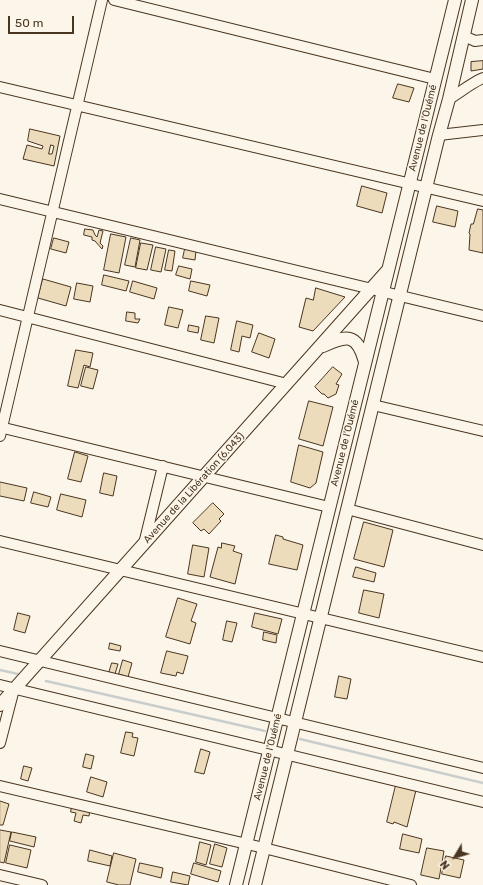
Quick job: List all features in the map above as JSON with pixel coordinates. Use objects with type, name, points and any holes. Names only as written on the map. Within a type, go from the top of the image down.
[{"type":"main road","name":"Avenue de l'Ouémé","points":[[388,270],[455,0]]},
{"type":"main road","name":"Avenue de l'Ouémé","points":[[255,885],[438,136],[449,99],[472,0]]},
{"type":"main road","name":"Avenue de la Libération (6.043)","points":[[0,704],[318,348],[377,291],[388,270]]},
{"type":"main road","name":"Avenue de l'Ouémé","points":[[236,885],[365,363],[377,291]]},
{"type":"main road","points":[[318,348],[338,339],[347,338],[356,342],[361,348],[365,363]]},
{"type":"street","points":[[102,0],[1,430],[163,466],[329,507]]},
{"type":"street","points":[[114,0],[435,79]]},
{"type":"street","points":[[464,36],[475,41],[483,40]]},
{"type":"street","points":[[449,99],[462,92],[472,83],[483,78]]},
{"type":"street","points":[[0,87],[426,186],[483,201]]},
{"type":"street","points":[[438,136],[483,130]]},
{"type":"street","points":[[0,199],[483,316]]},
{"type":"street","points":[[0,310],[287,384]]},
{"type":"street","points":[[373,405],[483,431]]},
{"type":"street","points":[[144,544],[163,466]]},
{"type":"street","points":[[347,509],[483,545]]},
{"type":"street","points":[[0,541],[483,657]]},
{"type":"street","points":[[0,651],[483,768]]},
{"type":"street","points":[[0,685],[483,802]]},
{"type":"street","points":[[0,743],[14,688]]},
{"type":"street","points":[[0,786],[264,848],[411,885]]},
{"type":"street","points":[[0,875],[42,885]]},
{"type":"building","points":[[483,61],[483,69],[471,71],[471,62]]},
{"type":"building","points":[[398,84],[414,88],[409,102],[393,98]]},
{"type":"building","points":[[30,129],[60,136],[54,166],[23,159],[27,145],[42,149],[43,146],[28,141]],"holes":[[[51,145],[54,146],[52,154],[49,154]]]},
{"type":"building","points":[[362,186],[387,193],[382,213],[357,206]]},
{"type":"building","points":[[437,206],[458,211],[455,227],[433,222]]},
{"type":"building","points":[[478,209],[483,210],[483,253],[469,250],[469,233],[471,224],[473,224]]},
{"type":"building","points":[[85,229],[93,230],[97,237],[99,230],[103,231],[100,243],[103,246],[102,249],[95,241],[92,240],[92,237],[84,235]]},
{"type":"building","points":[[111,234],[126,237],[119,273],[104,270]]},
{"type":"building","points":[[54,238],[69,242],[66,253],[51,249]]},
{"type":"building","points":[[131,238],[140,240],[135,267],[125,265]]},
{"type":"building","points":[[141,243],[153,245],[147,270],[136,268]]},
{"type":"building","points":[[156,247],[166,249],[161,272],[151,270]]},
{"type":"building","points":[[185,249],[196,251],[195,260],[183,258]]},
{"type":"building","points":[[169,250],[175,251],[172,271],[165,270]]},
{"type":"building","points":[[179,266],[192,269],[190,279],[176,275]]},
{"type":"building","points":[[104,275],[129,281],[126,291],[102,285]]},
{"type":"building","points":[[43,279],[71,287],[66,306],[38,298]]},
{"type":"building","points":[[133,281],[157,288],[154,299],[130,292]]},
{"type":"building","points":[[191,281],[210,285],[207,296],[189,291]]},
{"type":"building","points":[[77,283],[93,286],[90,302],[74,299]]},
{"type":"building","points":[[316,288],[345,297],[313,331],[299,327],[306,298],[313,300]]},
{"type":"building","points":[[169,307],[183,310],[178,328],[165,325]]},
{"type":"building","points":[[127,312],[135,313],[135,319],[140,319],[138,323],[126,321]]},
{"type":"building","points":[[206,316],[219,318],[214,343],[201,340]]},
{"type":"building","points":[[237,321],[253,325],[250,338],[242,336],[239,352],[231,350]]},
{"type":"building","points":[[189,325],[199,327],[198,333],[188,331]]},
{"type":"building","points":[[259,333],[275,339],[269,358],[252,352]]},
{"type":"building","points":[[76,350],[93,353],[90,367],[84,365],[78,388],[68,386]]},
{"type":"building","points":[[86,367],[98,370],[93,389],[81,386]]},
{"type":"building","points":[[333,367],[342,374],[336,384],[339,385],[336,394],[328,398],[315,387]]},
{"type":"building","points":[[309,401],[333,407],[323,446],[299,439]]},
{"type":"building","points":[[299,445],[323,452],[316,483],[310,488],[291,482]]},
{"type":"building","points":[[75,452],[88,456],[81,482],[68,479]]},
{"type":"building","points":[[104,473],[117,476],[113,496],[100,493]]},
{"type":"building","points":[[0,482],[27,488],[24,501],[0,496]]},
{"type":"building","points":[[34,492],[51,497],[48,507],[31,503]]},
{"type":"building","points":[[61,494],[86,500],[82,517],[57,510]]},
{"type":"building","points":[[213,503],[224,514],[219,519],[221,521],[209,534],[204,529],[201,531],[193,523]]},
{"type":"building","points":[[364,522],[393,530],[384,567],[354,559]]},
{"type":"building","points":[[276,535],[283,537],[283,539],[303,545],[297,570],[269,564]]},
{"type":"building","points":[[222,543],[235,546],[233,551],[242,554],[235,584],[210,577],[218,547],[221,548]]},
{"type":"building","points":[[193,545],[209,548],[204,577],[188,574]]},
{"type":"building","points":[[356,567],[376,573],[374,582],[353,577]]},
{"type":"building","points":[[364,590],[384,594],[379,618],[359,613]]},
{"type":"building","points":[[178,598],[197,604],[191,621],[196,623],[190,644],[166,637]]},
{"type":"building","points":[[18,613],[30,616],[25,633],[14,630]]},
{"type":"building","points":[[255,613],[282,619],[278,634],[252,627]]},
{"type":"building","points":[[227,621],[237,623],[232,642],[223,640]]},
{"type":"building","points":[[264,632],[277,635],[276,643],[263,640]]},
{"type":"building","points":[[110,643],[121,646],[120,651],[109,649]]},
{"type":"building","points":[[167,651],[188,656],[183,674],[177,672],[176,676],[161,673]]},
{"type":"building","points":[[123,660],[132,663],[128,677],[119,674]]},
{"type":"building","points":[[112,663],[118,664],[115,674],[109,673]]},
{"type":"building","points":[[339,676],[351,679],[347,699],[335,697]]},
{"type":"building","points":[[126,732],[133,733],[132,737],[138,738],[134,756],[121,753]]},
{"type":"building","points":[[201,749],[210,752],[204,774],[195,772]]},
{"type":"building","points":[[86,754],[94,756],[91,769],[83,767]]},
{"type":"building","points":[[24,766],[32,768],[28,781],[21,779]]},
{"type":"building","points":[[91,777],[107,782],[103,797],[87,792]]},
{"type":"building","points":[[397,781],[417,786],[407,827],[394,822],[393,824],[387,822]]},
{"type":"building","points":[[0,801],[9,804],[3,825],[0,825]]},
{"type":"building","points":[[72,806],[90,809],[89,816],[83,815],[81,823],[74,821],[76,813],[71,812]]},
{"type":"building","points":[[0,830],[11,832],[4,863],[0,862]]},
{"type":"building","points":[[12,832],[36,837],[34,847],[10,841]]},
{"type":"building","points":[[403,834],[422,839],[419,853],[400,849]]},
{"type":"building","points":[[200,842],[211,845],[206,865],[196,862]]},
{"type":"building","points":[[215,844],[227,848],[222,867],[210,864]]},
{"type":"building","points":[[10,845],[31,850],[27,868],[6,863]]},
{"type":"building","points":[[427,848],[444,851],[439,879],[421,875]]},
{"type":"building","points":[[90,850],[112,856],[110,866],[88,861]]},
{"type":"building","points":[[114,853],[136,859],[130,885],[119,885],[107,882]]},
{"type":"building","points":[[446,856],[464,860],[460,878],[442,874]]},
{"type":"building","points":[[140,863],[163,868],[161,878],[138,872]]},
{"type":"building","points":[[194,863],[221,871],[218,882],[191,874]]},
{"type":"building","points":[[173,872],[190,876],[188,885],[171,882]]},
{"type":"waterway","points":[[0,670],[18,674]]},
{"type":"waterway","points":[[46,681],[265,731]]},
{"type":"waterway","points":[[300,739],[483,783]]}]
